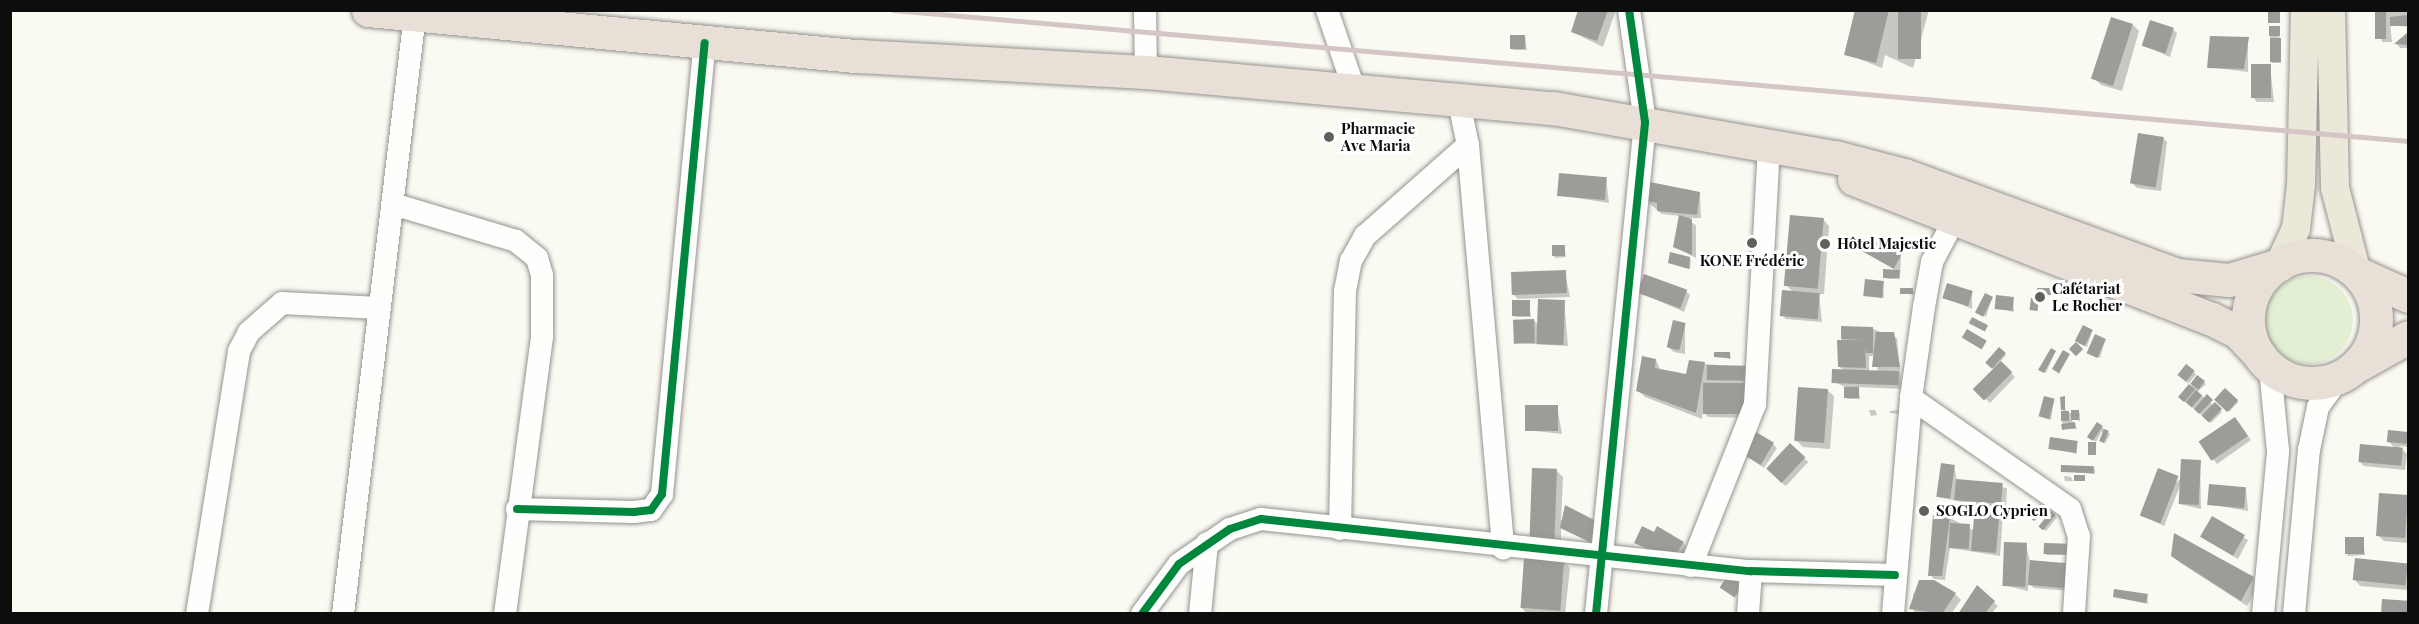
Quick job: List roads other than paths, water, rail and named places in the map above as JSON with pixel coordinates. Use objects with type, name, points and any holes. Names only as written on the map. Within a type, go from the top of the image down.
[{"type":"highway","points":[[368,10],[415,15],[563,20],[705,43],[1146,72],[1458,98],[1645,122],[1769,146],[1807,156],[1954,220],[2212,319],[2238,332],[2265,362],[2304,383],[2348,372],[2409,337]]},
{"type":"highway","points":[[1807,156],[1835,157],[1904,175],[2177,275],[2229,280],[2319,255],[2409,296]]},
{"type":"highway","points":[[2265,362],[2249,330],[2251,302],[2264,277],[2279,265]]},
{"type":"highway","points":[[2348,372],[2370,348],[2376,314],[2357,273]]},
{"type":"main road","points":[[2279,265],[2296,229],[2301,185],[2305,10]]},
{"type":"main road","points":[[2331,10],[2335,188],[2357,273]]},
{"type":"street","points":[[1145,10],[1146,72]]},
{"type":"street","points":[[1327,10],[1354,89]]},
{"type":"street","points":[[1596,614],[1645,122],[1629,10]]},
{"type":"street","points":[[343,614],[415,15]]},
{"type":"street","points":[[517,509],[634,512],[651,510],[662,494],[705,43]]},
{"type":"street","points":[[1458,98],[1468,145],[1503,548]]},
{"type":"street","points":[[1340,529],[1345,291],[1351,261],[1365,236],[1468,145]]},
{"type":"street","points":[[1691,566],[1755,404],[1769,146]]},
{"type":"street","points":[[393,204],[516,241],[537,258],[542,275],[542,336],[517,509],[505,614]]},
{"type":"street","points":[[1893,614],[1911,398],[1932,262],[1954,220]]},
{"type":"street","points":[[197,614],[239,351],[249,332],[282,303],[379,309]]},
{"type":"street","points":[[2263,614],[2278,452],[2265,362]]},
{"type":"street","points":[[2294,614],[2309,450],[2318,407],[2348,372]]},
{"type":"street","points":[[1911,398],[2070,509],[2079,536],[2074,614]]},
{"type":"street","points":[[1142,614],[1179,564],[1207,543],[1262,519],[1503,548],[1691,566],[1751,571],[1895,575]]},
{"type":"street","points":[[1200,614],[1207,543]]},
{"type":"street","points":[[1748,614],[1751,571]]},
{"type":"railway","points":[[893,10],[2408,141]]},
{"type":"place","name":"Pharmacie Ave Maria","points":[[1329,137]]},
{"type":"place","name":"KONE Frédéric","points":[[1752,243]]},
{"type":"place","name":"Hôtel Majestic","points":[[1825,244]]},
{"type":"place","name":"Cafétariat Le Rocher","points":[[2040,297]]},
{"type":"place","name":"SOGLO Cyprien","points":[[1924,511]]}]
